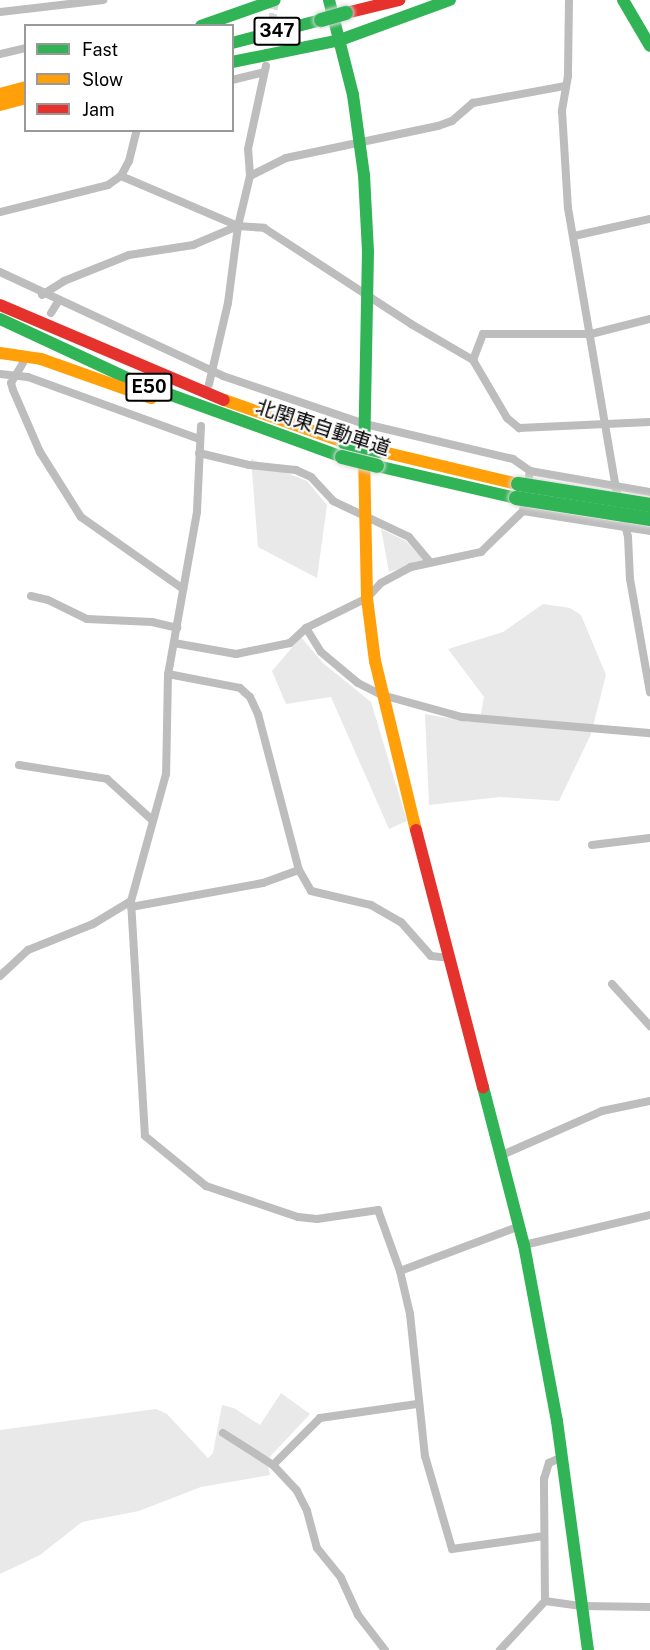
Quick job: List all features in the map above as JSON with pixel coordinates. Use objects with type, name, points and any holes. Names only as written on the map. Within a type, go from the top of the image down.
[{"type":"main road","points":[[207,24],[274,0]]},
{"type":"main road","points":[[328,0],[340,40],[362,143],[367,218],[363,513],[367,598],[382,695],[520,1226],[562,1457],[588,1650]]},
{"type":"main road","name":"347","points":[[345,10],[368,0]]},
{"type":"main road","name":"347","points":[[234,36],[399,0]]},
{"type":"main road","points":[[234,62],[340,40],[450,0]]},
{"type":"main road","points":[[623,0],[650,46]]},
{"type":"main road","name":"347","points":[[234,42],[320,16]]},
{"type":"main road","points":[[0,94],[24,93]]},
{"type":"main road","points":[[0,105],[24,93]]},
{"type":"main road","points":[[0,296],[144,370]]},
{"type":"main road","name":"北関東自動車道","points":[[0,305],[144,370],[235,406],[344,442],[517,491],[650,504]]},
{"type":"main road","name":"北関東自動車道","points":[[0,319],[92,364],[342,457],[377,466],[517,491],[650,519]]},
{"type":"main road","points":[[0,353],[41,359],[228,425],[303,443]]},
{"type":"street","points":[[0,12],[103,0]]},
{"type":"street","points":[[569,0],[563,136],[574,236],[608,426],[616,488],[626,528],[650,692]]},
{"type":"street","points":[[0,54],[24,48]]},
{"type":"street","points":[[209,384],[228,303],[238,226],[250,176],[248,149],[264,69],[234,79]]},
{"type":"street","points":[[250,176],[286,158],[438,126],[452,121],[473,103],[565,86]]},
{"type":"street","points":[[0,212],[108,185],[121,176],[136,132]]},
{"type":"street","points":[[121,176],[238,226],[264,228],[367,296],[473,360],[507,418],[519,428],[608,426],[650,422]]},
{"type":"street","points":[[574,236],[650,219]]},
{"type":"street","points":[[42,295],[64,281],[129,255],[193,245],[238,226]]},
{"type":"street","points":[[0,272],[42,295],[212,372],[365,424],[513,459],[530,471],[616,488],[650,492]]},
{"type":"street","points":[[51,313],[58,302]]},
{"type":"street","points":[[473,360],[483,334],[591,334],[650,319]]},
{"type":"street","points":[[23,363],[11,383],[28,426],[81,517],[183,588]]},
{"type":"street","points":[[0,374],[16,375],[199,439]]},
{"type":"street","points":[[201,426],[196,512],[168,674],[166,774],[131,904],[145,1136],[206,1186],[298,1217],[317,1219],[378,1210],[400,1271],[410,1314],[417,1404],[426,1456],[452,1549],[544,1536]]},
{"type":"street","points":[[199,453],[249,465],[296,470],[311,477],[333,501],[363,513],[409,537],[430,562]]},
{"type":"street","points":[[174,643],[226,653],[256,652],[290,643],[306,628],[367,598],[381,583],[430,562],[481,552],[523,511],[530,471]]},
{"type":"street","points":[[523,511],[650,531]]},
{"type":"street","points":[[31,596],[48,600],[87,620],[152,622],[177,628]]},
{"type":"street","points":[[306,628],[321,652],[358,683],[382,695],[472,719],[650,733]]},
{"type":"street","points":[[168,674],[240,688],[250,697],[258,714],[299,870],[316,894],[370,905],[401,922],[431,956],[449,957]]},
{"type":"street","points":[[19,765],[107,779],[152,820]]},
{"type":"street","points":[[592,845],[650,838]]},
{"type":"street","points":[[0,976],[28,951],[93,924],[131,904],[262,883],[299,870]]},
{"type":"street","points":[[612,984],[650,1026]]},
{"type":"street","points":[[502,1155],[602,1111],[650,1101]]},
{"type":"street","points":[[524,1245],[650,1215]]},
{"type":"street","points":[[400,1271],[520,1226]]},
{"type":"street","points":[[273,1465],[320,1418],[417,1404]]},
{"type":"street","points":[[223,1433],[273,1465],[297,1491],[307,1511],[317,1548],[341,1578],[358,1615],[385,1650]]},
{"type":"street","points":[[500,1650],[545,1601],[546,1468],[553,1459],[562,1457]]},
{"type":"street","points":[[545,1601],[582,1606],[650,1607]]},
{"type":"shaded area","points":[[251,459],[307,481],[327,505],[317,578],[258,547]]},
{"type":"shaded area","points":[[381,529],[406,541],[425,561],[389,572]]},
{"type":"shaded area","points":[[543,604],[570,608],[581,615],[606,675],[591,734],[559,801],[500,797],[429,805],[425,714],[470,722],[480,718],[484,697],[448,649],[503,632]]},
{"type":"shaded area","points":[[301,637],[323,663],[371,702],[407,821],[389,829],[331,697],[286,704],[272,671]]},
{"type":"shaded area","points":[[281,1393],[310,1414],[267,1460],[270,1475],[201,1487],[139,1511],[82,1522],[40,1555],[0,1574],[0,1430],[156,1409],[167,1414],[208,1458],[213,1453],[222,1405],[234,1408],[260,1425]]},
{"type":"tunnel","points":[[267,57],[275,0]]},
{"type":"traffic: fast","points":[[207,24],[275,0]]},
{"type":"traffic: fast","points":[[329,0],[353,95],[364,175],[368,251],[364,454]]},
{"type":"traffic: fast","points":[[340,40],[450,0]]},
{"type":"traffic: fast","points":[[623,0],[650,46]]},
{"type":"traffic: fast","points":[[321,20],[346,13]]},
{"type":"traffic: fast","points":[[234,42],[321,20]]},
{"type":"traffic: fast","points":[[234,62],[340,40]]},
{"type":"traffic: fast","points":[[0,319],[138,383],[342,457]]},
{"type":"traffic: fast","points":[[344,442],[379,451]]},
{"type":"traffic: fast","points":[[342,457],[377,466]]},
{"type":"traffic: fast","points":[[377,466],[516,498]]},
{"type":"traffic: fast","points":[[518,484],[650,505]]},
{"type":"traffic: fast","points":[[516,498],[650,519]]},
{"type":"traffic: fast","points":[[483,1087],[524,1245],[557,1421],[588,1650]]},
{"type":"traffic: slow","points":[[0,94],[24,88]]},
{"type":"traffic: slow","points":[[0,105],[24,99]]},
{"type":"traffic: slow","points":[[0,353],[41,359],[151,398]]},
{"type":"traffic: slow","points":[[224,400],[344,442]]},
{"type":"traffic: slow","points":[[379,451],[518,484]]},
{"type":"traffic: slow","points":[[364,454],[367,598],[375,661],[416,830]]},
{"type":"traffic: jam","points":[[346,13],[399,0]]},
{"type":"traffic: jam","points":[[0,305],[224,400]]},
{"type":"traffic: jam","points":[[416,830],[483,1087]]}]
